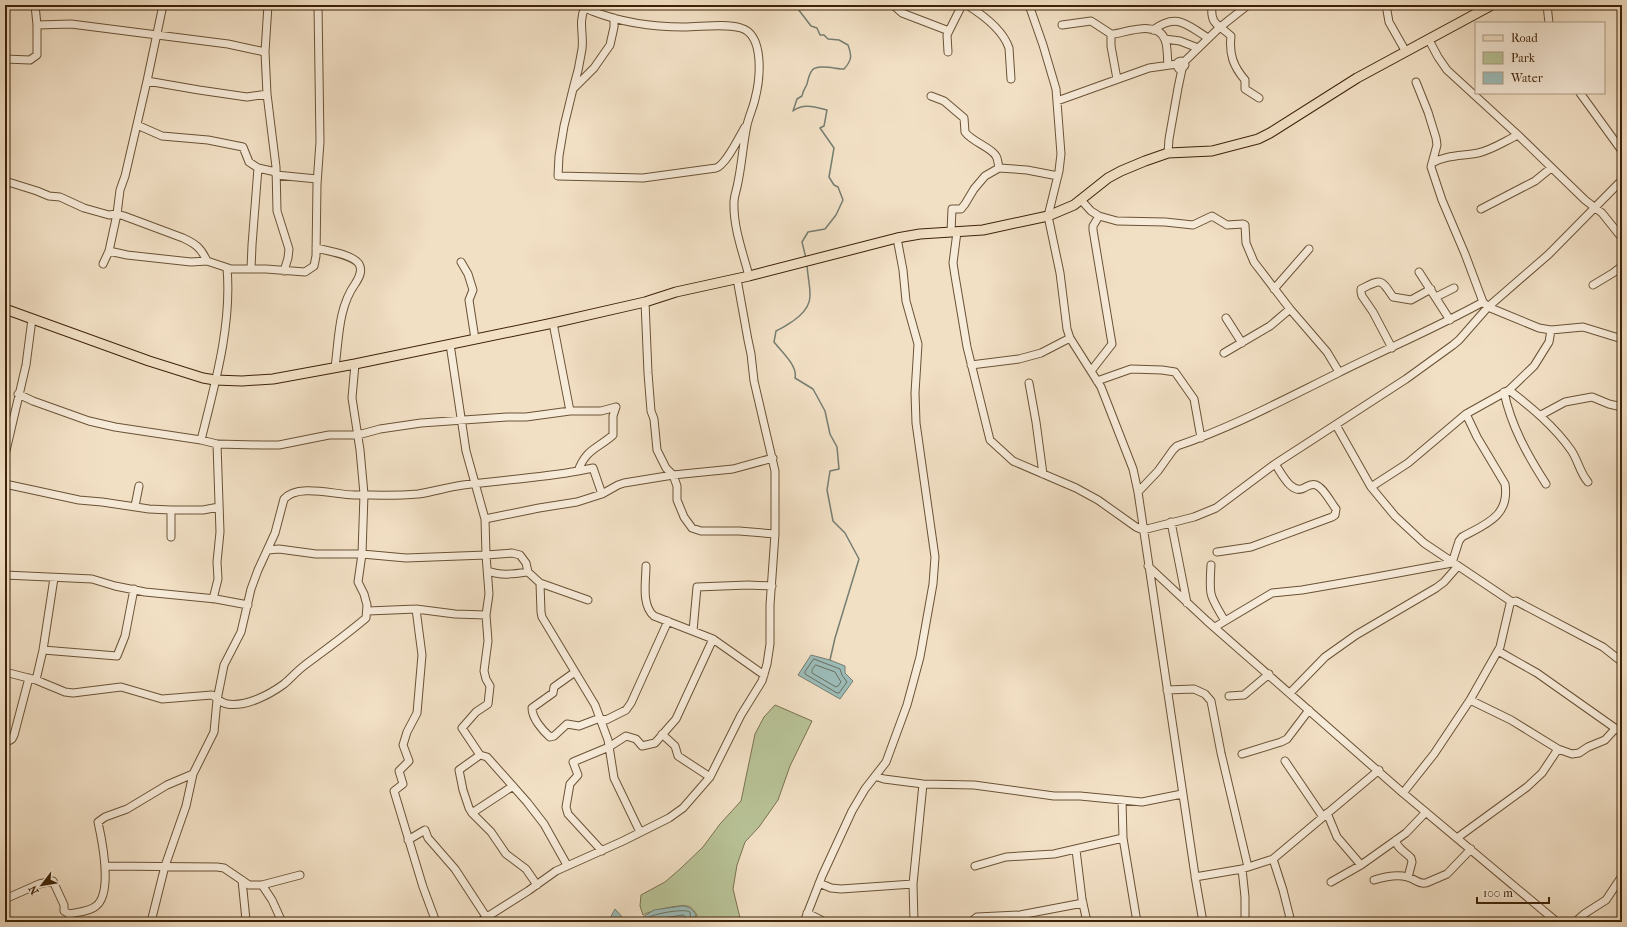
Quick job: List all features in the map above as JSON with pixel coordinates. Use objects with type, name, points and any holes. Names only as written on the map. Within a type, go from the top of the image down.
[{"type":"main road","points":[[5,309],[149,361],[203,378],[215,380],[273,379],[355,364],[553,323],[644,302],[676,292],[737,279],[897,238],[920,234],[983,230],[1048,216],[1066,210],[1121,170],[1168,153],[1212,151],[1258,139],[1357,78],[1429,40],[1487,6]]},
{"type":"street","points":[[5,59],[30,60],[37,55],[35,5]]},
{"type":"street","points":[[102,264],[109,251],[117,214],[120,190],[137,125],[163,5]]},
{"type":"street","points":[[268,5],[265,52],[266,94],[276,173],[277,211],[289,248],[284,271]]},
{"type":"street","points":[[109,251],[127,256],[207,262],[227,268],[305,272],[311,269],[315,262],[316,248],[317,179],[320,142],[318,5]]},
{"type":"street","points":[[893,5],[902,13],[949,31]]},
{"type":"street","points":[[948,52],[947,41],[949,31],[962,5]]},
{"type":"street","points":[[967,5],[993,26],[1004,38],[1009,48],[1011,79]]},
{"type":"street","points":[[1029,5],[1056,89],[1061,154],[1058,176],[1048,216],[1055,244],[1067,329],[1070,338],[1097,381],[1112,413],[1133,469],[1138,492],[1182,794],[1203,922]]},
{"type":"street","points":[[1212,5],[1211,16],[1219,28],[1231,36],[1230,50],[1235,68],[1245,80],[1245,89],[1259,98]]},
{"type":"street","points":[[1168,153],[1169,138],[1181,65],[1219,28],[1248,5]]},
{"type":"street","points":[[1386,5],[1389,22],[1406,52]]},
{"type":"street","points":[[1547,5],[1549,22]]},
{"type":"street","points":[[583,6],[590,11],[614,18],[645,24],[683,27],[740,27],[749,32],[756,42],[758,59],[755,101],[747,123],[725,160],[719,167],[644,178],[558,176],[560,148],[579,69],[582,48],[581,14],[583,6]]},
{"type":"street","points":[[573,89],[594,68],[610,44],[614,27],[614,18]]},
{"type":"street","points":[[1153,30],[1159,25],[1174,20],[1180,21],[1208,38]]},
{"type":"street","points":[[1062,25],[1092,21],[1111,34],[1117,34],[1131,29],[1153,30],[1160,32],[1165,39],[1168,64]]},
{"type":"street","points":[[37,25],[71,24],[228,44],[265,52]]},
{"type":"street","points":[[1111,34],[1111,46],[1117,79]]},
{"type":"street","points":[[1165,39],[1180,41],[1198,48]]},
{"type":"street","points":[[1429,40],[1447,70],[1518,135],[1585,200],[1602,213],[1622,238]]},
{"type":"street","points":[[1057,101],[1149,68],[1168,64],[1181,65]]},
{"type":"street","points":[[147,81],[247,97],[266,94]]},
{"type":"street","points":[[1416,82],[1428,112],[1436,138],[1431,167],[1442,200],[1485,304],[1521,322],[1540,328],[1551,330],[1583,327],[1622,339]]},
{"type":"street","points":[[1581,94],[1622,151]]},
{"type":"street","points":[[931,96],[944,101],[964,118],[966,132],[977,142],[994,153],[999,168]]},
{"type":"street","points":[[747,123],[734,200],[734,215],[749,276]]},
{"type":"street","points":[[137,125],[162,136],[208,140],[240,145],[243,147],[249,162],[258,168],[276,173],[317,179]]},
{"type":"street","points":[[1432,163],[1455,155],[1479,153],[1491,149],[1518,135]]},
{"type":"street","points":[[251,269],[258,168]]},
{"type":"street","points":[[1058,176],[1028,170],[999,168],[986,176],[974,188],[965,204],[960,209],[952,209],[954,232],[953,262],[971,365],[990,440],[1013,461],[1076,488],[1098,500],[1136,527],[1143,530],[1171,522],[1194,518],[1216,508],[1275,464],[1406,379],[1453,345],[1459,340],[1485,304]]},
{"type":"street","points":[[1481,209],[1535,181],[1551,168]]},
{"type":"street","points":[[1138,492],[1158,471],[1177,446],[1231,426],[1339,372],[1485,304],[1549,254],[1622,180]]},
{"type":"street","points":[[5,181],[49,196],[60,197],[84,208],[109,215],[117,214],[191,241],[202,249],[207,262]]},
{"type":"street","points":[[1080,200],[1091,211],[1099,216],[1117,221],[1165,222],[1192,225],[1212,216],[1227,225],[1243,224],[1246,228],[1246,243],[1254,262],[1290,309],[1327,352],[1339,372]]},
{"type":"street","points":[[1091,371],[1112,344],[1093,230],[1093,226],[1099,216]]},
{"type":"street","points":[[804,922],[819,883],[852,811],[886,762],[907,705],[920,657],[933,584],[935,556],[916,423],[915,393],[918,344],[906,301],[903,270],[897,238]]},
{"type":"street","points":[[316,248],[340,254],[355,260],[360,268],[360,276],[349,292],[341,315],[335,367]]},
{"type":"street","points":[[1274,289],[1309,249]]},
{"type":"street","points":[[461,262],[468,274],[473,290],[469,300],[475,339]]},
{"type":"street","points":[[1593,285],[1622,266]]},
{"type":"street","points":[[201,440],[222,346],[228,285],[227,268]]},
{"type":"street","points":[[1419,272],[1450,320]]},
{"type":"street","points":[[479,922],[556,871],[602,851],[669,818],[683,808],[710,777],[741,715],[762,681],[767,664],[770,644],[770,605],[775,534],[776,490],[773,458],[754,381],[751,354],[737,279]]},
{"type":"street","points":[[1392,348],[1373,312],[1362,296],[1361,289],[1377,282],[1381,282],[1393,297],[1411,300],[1431,289]]},
{"type":"street","points":[[1436,297],[1454,288]]},
{"type":"street","points":[[644,302],[651,412],[654,419],[657,450],[666,468],[673,475],[677,486],[677,500],[684,517],[692,528],[701,530],[775,534]]},
{"type":"street","points":[[1224,352],[1270,326],[1290,309]]},
{"type":"street","points":[[1226,318],[1242,343]]},
{"type":"street","points":[[5,455],[18,394],[26,365],[32,319]]},
{"type":"street","points":[[553,323],[570,411]]},
{"type":"street","points":[[1371,487],[1404,467],[1466,414],[1507,391],[1534,366],[1549,342],[1551,330]]},
{"type":"street","points":[[971,365],[1019,359],[1041,353],[1070,338]]},
{"type":"street","points":[[450,344],[468,457],[485,520],[489,594],[486,615],[488,641],[484,671],[485,677],[490,686],[488,704],[476,712],[462,728],[480,755]]},
{"type":"street","points":[[5,672],[32,679],[59,690],[69,692],[124,687],[148,696],[162,699],[212,695],[215,696],[217,700],[229,704],[241,703],[254,700],[274,690],[303,666],[340,640],[366,618],[368,611],[364,594],[358,582],[362,554],[364,494],[358,436],[352,398],[355,364]]},
{"type":"street","points":[[1097,381],[1135,368],[1175,372],[1194,399],[1201,438]]},
{"type":"street","points":[[1029,383],[1044,474]]},
{"type":"street","points":[[1507,391],[1541,415],[1572,452],[1588,482]]},
{"type":"street","points":[[1507,391],[1509,411],[1528,455],[1546,484]]},
{"type":"street","points":[[18,394],[33,401],[89,421],[217,444],[279,445],[329,435],[358,436],[389,427],[435,422],[526,417],[570,411],[601,411],[616,407],[613,416],[613,435],[602,444],[593,448],[582,459],[578,471]]},
{"type":"street","points":[[1541,415],[1565,402],[1592,397],[1609,404],[1622,406]]},
{"type":"street","points":[[1290,692],[1325,657],[1356,635],[1444,582],[1455,564],[1459,541],[1462,537],[1489,522],[1503,509],[1506,492],[1505,484],[1466,414]]},
{"type":"street","points":[[1336,425],[1371,487],[1395,516],[1424,543],[1512,602],[1516,601],[1600,645],[1622,662]]},
{"type":"street","points":[[213,599],[218,579],[217,562],[220,532],[217,444]]},
{"type":"street","points":[[485,520],[539,508],[570,504],[602,494],[618,485],[673,475],[733,469],[773,458]]},
{"type":"street","points":[[1217,552],[1251,547],[1335,515],[1336,509],[1320,487],[1315,484],[1302,489],[1295,488],[1286,480],[1275,464]]},
{"type":"street","points":[[151,922],[165,866],[186,806],[193,774],[214,732],[217,700],[224,665],[241,632],[258,570],[275,533],[284,499],[293,492],[308,491],[346,495],[419,494],[464,485],[476,485],[542,475],[556,475],[593,468],[602,494]]},
{"type":"street","points":[[5,484],[79,500],[171,510],[203,510],[219,506]]},
{"type":"street","points":[[135,506],[140,486]]},
{"type":"street","points":[[171,510],[171,537]]},
{"type":"street","points":[[1171,522],[1187,603]]},
{"type":"street","points":[[268,550],[279,549],[316,554],[362,554],[406,558],[517,553],[526,563],[528,572],[540,583],[588,600]]},
{"type":"street","points":[[1211,564],[1209,590],[1225,621]]},
{"type":"street","points":[[1215,627],[1272,593],[1302,590],[1455,564]]},
{"type":"street","points":[[646,566],[646,603],[648,611],[654,616],[713,639],[764,675]]},
{"type":"street","points":[[1148,566],[1187,603],[1379,770],[1403,793],[1556,922]]},
{"type":"street","points":[[488,571],[496,574],[528,572]]},
{"type":"street","points":[[5,575],[92,579],[145,592],[248,604]]},
{"type":"street","points":[[5,743],[12,739],[14,735],[43,650],[54,578]]},
{"type":"street","points":[[540,583],[542,617],[595,705],[610,747],[614,778],[640,832]]},
{"type":"street","points":[[693,631],[697,587],[748,585],[772,586]]},
{"type":"street","points":[[43,650],[117,656],[125,636],[134,589]]},
{"type":"street","points":[[1403,793],[1434,754],[1470,700],[1498,651],[1510,604],[1512,602]]},
{"type":"street","points":[[368,611],[416,609],[455,614],[486,615]]},
{"type":"street","points":[[416,609],[422,655],[417,713],[406,732],[403,746],[409,761],[399,771],[402,784],[394,791],[408,840],[436,922]]},
{"type":"street","points":[[575,672],[554,687],[553,693],[532,708],[532,713],[550,737],[554,736],[567,724],[579,726],[600,718],[606,720],[626,710],[631,703],[668,621]]},
{"type":"street","points":[[602,851],[570,817],[566,806],[570,784],[578,775],[573,762],[610,747],[626,736],[636,739],[642,746],[655,743],[676,719],[713,639]]},
{"type":"street","points":[[1498,651],[1537,673],[1622,733]]},
{"type":"street","points":[[1229,696],[1244,695],[1269,674]]},
{"type":"street","points":[[1167,690],[1194,689],[1205,694],[1211,701],[1220,753],[1245,868],[1245,922]]},
{"type":"street","points":[[1470,700],[1511,720],[1558,749],[1572,754],[1579,753],[1607,738],[1615,729]]},
{"type":"street","points":[[1242,754],[1280,742],[1287,738],[1310,710]]},
{"type":"street","points":[[662,734],[675,746],[678,756],[710,777]]},
{"type":"street","points":[[1457,838],[1527,787],[1542,773],[1558,749]]},
{"type":"street","points":[[537,885],[526,869],[506,854],[491,832],[469,808],[459,770],[480,755],[487,756],[544,824],[567,865]]},
{"type":"street","points":[[1285,762],[1325,815],[1337,837],[1361,864]]},
{"type":"street","points":[[1195,877],[1245,868],[1273,859],[1379,770]]},
{"type":"street","points":[[5,899],[39,884],[53,881],[66,913],[69,914],[92,909],[100,901],[106,866],[98,822],[105,817],[127,809],[171,783],[193,774]]},
{"type":"street","points":[[875,776],[884,779],[923,784],[974,786],[1054,796],[1080,796],[1142,802],[1151,802],[1182,794]]},
{"type":"street","points":[[914,922],[913,884],[923,784]]},
{"type":"street","points":[[472,813],[513,786]]},
{"type":"street","points":[[1122,800],[1123,838],[1137,922]]},
{"type":"street","points":[[1331,882],[1361,864],[1411,829],[1426,812]]},
{"type":"street","points":[[408,840],[425,830],[428,838],[455,869],[487,918]]},
{"type":"street","points":[[975,866],[1010,856],[1054,854],[1123,838]]},
{"type":"street","points":[[1396,840],[1398,846],[1411,858],[1412,862],[1408,877]]},
{"type":"street","points":[[1374,880],[1384,877],[1408,877],[1423,884],[1442,877],[1471,849]]},
{"type":"street","points":[[1076,850],[1087,922]]},
{"type":"street","points":[[1273,859],[1291,922]]},
{"type":"street","points":[[106,866],[224,868],[249,885],[262,885],[300,875]]},
{"type":"street","points":[[1575,922],[1584,914],[1606,900],[1622,876]]},
{"type":"street","points":[[236,922],[246,920],[242,880]]},
{"type":"street","points":[[819,883],[831,888],[913,884]]},
{"type":"street","points":[[262,885],[272,900],[282,922]]},
{"type":"street","points":[[971,922],[977,917],[1020,915],[1083,903]]},
{"type":"street","points":[[807,913],[825,922]]},
{"type":"green space","points":[[775,705],[812,721],[790,766],[778,800],[759,827],[745,842],[737,865],[733,889],[741,922],[696,922],[695,919],[697,915],[692,908],[684,906],[665,908],[643,915],[640,906],[641,895],[665,882],[680,869],[703,847],[720,824],[741,801],[755,734],[764,717]]},
{"type":"water","points":[[811,655],[845,666],[845,673],[853,681],[840,699],[798,675]]},
{"type":"water","points":[[682,906],[693,911],[696,915],[694,919],[695,922],[642,922],[643,917],[654,910]]},
{"type":"water","points":[[615,909],[625,920],[625,922],[608,922]]},
{"type":"waterway","points":[[795,5],[811,26],[817,28],[820,35],[824,35],[828,39],[839,40],[848,45],[851,55],[849,63],[844,69],[826,67],[813,69],[802,96],[797,99],[793,111],[805,106],[827,110],[824,126],[820,128],[834,148],[829,177],[834,185],[838,187],[843,200],[836,215],[825,229],[808,232],[802,242],[806,258]]},
{"type":"waterway","points":[[807,264],[810,289],[809,302],[801,314],[793,321],[776,331],[774,342],[792,364],[795,378],[813,389],[825,411],[830,434],[837,447],[839,469],[830,471],[827,490],[833,521],[845,533],[859,559],[835,638],[830,660]]}]
